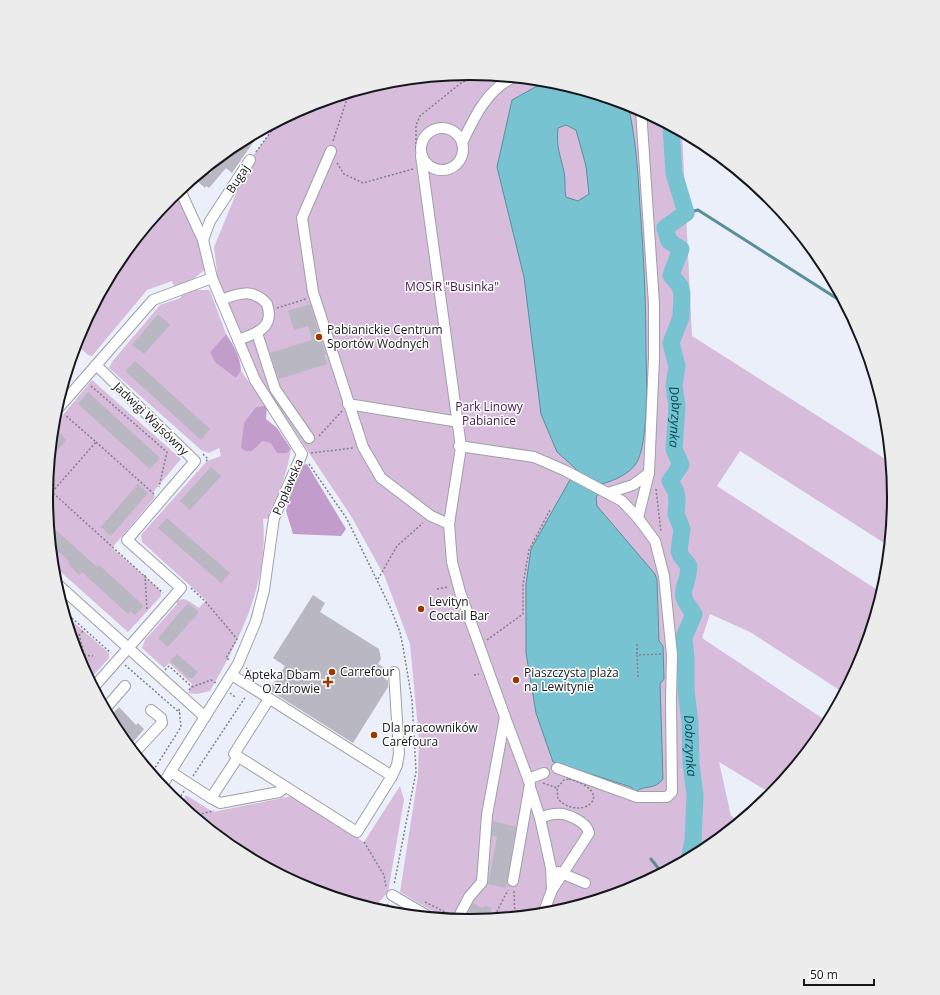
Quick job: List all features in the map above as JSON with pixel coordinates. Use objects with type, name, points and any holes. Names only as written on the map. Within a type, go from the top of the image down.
[{"type":"street","points":[[462,143],[479,108],[500,86],[506,82]]},
{"type":"street","points":[[638,518],[650,473],[654,372],[654,304],[642,118]]},
{"type":"street","points":[[421,156],[429,167],[435,170],[448,170],[459,162],[463,149],[462,143],[458,136],[446,128],[431,130],[422,141],[421,156],[459,422],[460,446],[449,524],[452,562],[458,585],[529,782],[540,818],[551,868],[552,890]]},
{"type":"street","points":[[330,151],[302,218],[314,296],[348,404],[363,447],[381,478],[431,516],[449,524]]},
{"type":"street","name":"Bugaj","points":[[203,240],[210,221],[250,160]]},
{"type":"street","name":"Popławska","points":[[165,781],[232,675],[256,621],[264,590],[274,518],[302,454],[255,380],[212,278],[203,240],[183,196]]},
{"type":"street","points":[[63,408],[96,366],[153,300],[212,278]]},
{"type":"street","points":[[221,300],[240,293],[249,292],[262,298],[267,304],[269,319],[265,327],[257,333],[238,340]]},
{"type":"street","points":[[257,333],[275,389],[313,437]]},
{"type":"street","name":"Jadwigi Wajsówny","points":[[96,366],[195,460],[159,498],[127,540],[181,588],[128,648]]},
{"type":"street","points":[[348,404],[459,422]]},
{"type":"street","points":[[460,446],[534,457],[566,471],[622,501],[638,518],[655,541],[664,576],[672,655],[672,792],[667,797],[637,797],[557,768]]},
{"type":"street","points":[[605,491],[633,485],[650,473]]},
{"type":"street","points":[[63,590],[205,717]]},
{"type":"street","points":[[96,683],[115,656],[128,648]]},
{"type":"street","points":[[269,699],[234,754],[357,832],[392,776],[397,765],[399,753],[394,672]]},
{"type":"street","points":[[232,675],[392,776]]},
{"type":"street","points":[[108,705],[125,686]]},
{"type":"street","points":[[138,749],[162,723],[161,718],[151,710]]},
{"type":"street","points":[[460,914],[469,897],[482,882],[487,815],[505,717]]},
{"type":"street","points":[[211,798],[238,757]]},
{"type":"street","points":[[171,772],[220,803],[274,793],[286,787]]},
{"type":"street","points":[[513,881],[529,782],[544,773]]},
{"type":"street","points":[[540,818],[557,813],[577,819],[589,830],[589,833],[564,874],[552,890],[546,907]]},
{"type":"street","points":[[551,868],[585,882]]},
{"type":"street","points":[[392,895],[421,912]]},
{"type":"path","points":[[420,116],[461,83],[467,80]]},
{"type":"path","points":[[347,100],[330,151],[344,174],[363,183],[423,168]]},
{"type":"path","name":"Bugaj","points":[[250,160],[271,132]]},
{"type":"path","points":[[269,311],[314,296]]},
{"type":"path","points":[[88,383],[167,452],[159,498]]},
{"type":"path","points":[[313,437],[348,404]]},
{"type":"path","points":[[61,415],[96,442],[159,498]]},
{"type":"path","points":[[53,491],[96,442]]},
{"type":"path","points":[[302,454],[363,447]]},
{"type":"path","points":[[656,483],[656,499],[661,532]]},
{"type":"path","points":[[53,493],[145,575],[163,592],[163,595]]},
{"type":"path","points":[[479,646],[523,614],[523,584],[529,550],[550,510]]},
{"type":"path","points":[[378,579],[397,546],[431,516]]},
{"type":"path","points":[[60,575],[64,578]]},
{"type":"path","points":[[145,575],[147,613],[151,609]]},
{"type":"path","points":[[437,589],[458,585]]},
{"type":"path","points":[[70,616],[109,651]]},
{"type":"path","points":[[77,637],[85,629]]},
{"type":"path","points":[[79,634],[84,654],[93,656]]},
{"type":"path","points":[[637,644],[638,677]]},
{"type":"path","points":[[637,655],[663,654]]},
{"type":"path","points":[[115,656],[180,713]]},
{"type":"path","points":[[164,671],[169,666],[192,687]]},
{"type":"path","points":[[154,769],[181,727],[179,701],[192,687],[211,680],[235,697]]},
{"type":"path","points":[[180,797],[251,687]]},
{"type":"path","points":[[564,780],[578,782],[592,789],[593,800],[584,808],[561,803],[558,799],[557,788],[564,780]]},
{"type":"path","points":[[364,842],[384,875],[384,885],[392,895]]},
{"type":"path","points":[[513,881],[515,912]]},
{"type":"path","points":[[496,914],[513,881]]},
{"type":"path","points":[[421,900],[446,914]]},
{"type":"green space","name":"MOSiR \"Businka\"","points":[[443,81],[497,81],[524,84],[578,95],[630,112],[682,139],[692,336],[885,459],[887,498],[884,543],[740,451],[717,486],[877,589],[865,632],[840,690],[750,632],[710,614],[702,638],[823,719],[801,751],[766,791],[719,762],[731,816],[735,819],[702,844],[678,859],[630,883],[578,900],[524,911],[497,914],[436,913],[400,892],[418,776],[419,740],[410,644],[385,577],[351,516],[258,376],[219,289],[214,247],[250,160],[271,132],[310,112],[362,95],[416,84]]},
{"type":"green space","points":[[179,199],[199,238],[206,269],[193,279],[175,288],[172,281],[147,290],[92,356],[88,355],[81,348],[96,313],[109,289],[139,244],[156,223]]},
{"type":"green space","points":[[186,291],[210,291],[226,334],[210,352],[236,378],[241,371],[267,406],[252,451],[263,441],[271,442],[287,453],[291,449],[283,482],[269,513],[271,518],[263,519],[264,542],[257,587],[242,630],[210,691],[197,694],[188,693],[192,684],[169,663],[164,668],[142,648],[145,640],[177,604],[176,601],[185,599],[199,608],[206,600],[142,542],[141,535],[207,461],[221,456],[219,448],[209,453],[201,450],[109,368],[112,362],[160,305],[180,298]]},
{"type":"green space","points":[[92,380],[181,459],[153,492],[155,497],[112,548],[161,591],[161,596],[128,632],[60,571],[54,525],[53,498],[54,470],[61,418]]},
{"type":"green space","points":[[72,621],[109,653],[109,658],[93,675]]},
{"type":"green space","points":[[400,786],[404,800],[388,892],[378,904],[362,900],[310,883],[261,859],[216,828],[183,800],[186,795],[213,812],[292,796],[364,842]]},
{"type":"shaded area","points":[[226,334],[238,356],[241,371],[236,378],[215,362],[210,352]]},
{"type":"shaded area","points":[[267,406],[266,419],[277,428],[291,449],[287,453],[277,453],[271,443],[263,441],[252,451],[246,451],[241,448],[244,423],[256,407]]},
{"type":"shaded area","points":[[307,464],[346,529],[341,536],[293,534],[286,511],[295,479],[303,465]]},
{"type":"water","points":[[537,86],[578,95],[604,103],[630,112],[631,118],[635,143],[643,244],[647,380],[645,426],[641,453],[637,462],[626,473],[602,484],[596,498],[597,506],[655,574],[657,580],[659,641],[663,646],[664,679],[660,684],[663,779],[656,785],[642,788],[635,792],[631,787],[553,762],[536,713],[526,653],[526,584],[531,549],[576,469],[557,452],[541,414],[524,277],[497,167],[512,100]],"holes":[[[566,125],[576,130],[586,166],[589,194],[578,201],[566,197],[565,175],[559,150],[558,128]]]},
{"type":"building","points":[[254,141],[232,173],[226,168],[209,188],[206,186],[205,188],[198,182],[209,173],[210,174],[216,167]]},
{"type":"building","name":"Pabianickie Centrum Sportów Wodnych","points":[[310,304],[326,355],[324,355],[327,364],[279,379],[270,353],[312,340],[308,326],[294,330],[288,311]]},
{"type":"building","points":[[158,314],[170,325],[144,354],[132,345]]},
{"type":"building","points":[[135,361],[210,429],[201,440],[125,371]]},
{"type":"building","points":[[88,392],[160,458],[150,469],[78,404]]},
{"type":"building","points":[[59,432],[67,440],[56,452]]},
{"type":"building","points":[[211,467],[221,476],[190,510],[180,501]]},
{"type":"building","points":[[138,484],[148,493],[111,536],[101,527]]},
{"type":"building","points":[[167,518],[230,573],[221,583],[158,528]]},
{"type":"building","points":[[54,529],[97,567],[99,565],[144,606],[135,615],[130,611],[128,614],[82,572],[79,575],[68,564],[70,562],[59,552],[57,554]]},
{"type":"building","name":"Carrefour","points":[[313,595],[325,603],[320,612],[379,649],[381,659],[378,664],[385,668],[380,675],[388,681],[388,687],[353,743],[269,690],[285,666],[273,658]]},
{"type":"building","points":[[188,603],[199,612],[168,647],[158,638]]},
{"type":"building","points":[[177,654],[198,672],[193,678],[189,678],[170,661]]},
{"type":"building","points":[[119,707],[136,725],[138,723],[144,729],[133,742],[123,729],[113,713]]},
{"type":"building","points":[[493,821],[516,827],[506,888],[488,884],[497,837],[492,836]]},
{"type":"building","points":[[473,903],[482,908],[485,906],[492,908],[490,914],[468,914]]},
{"type":"waterway","name":"Dobrzynka","points":[[671,133],[674,173],[686,213],[665,228],[669,241],[681,249],[671,275],[680,286],[682,294],[681,317],[671,343],[677,366],[674,386],[677,406],[674,449],[681,465],[670,481],[676,492],[676,514],[682,529],[679,551],[689,566],[683,595],[694,614],[684,637],[686,690],[690,723],[691,764],[695,795],[693,842],[691,851]]},
{"type":"waterway","points":[[686,213],[698,210],[836,298]]},
{"type":"waterway","points":[[651,859],[659,869]]},
{"type":"place","name":"Pabianickie Centrum Sportów Wodnych","points":[[319,337]]},
{"type":"place","name":"Levityn Coctail Bar","points":[[421,609]]},
{"type":"place","name":"Carrefour","points":[[332,672]]},
{"type":"place","name":"Piaszczysta plaża na Lewitynie","points":[[516,680]]},
{"type":"place","name":"Apteka Dbam O Zdrowie","points":[[328,682]]},
{"type":"place","name":"Dla pracowników Carefoura","points":[[374,735]]},
{"type":"park label","name":"Park Linowy Pabianice","points":[[489,414]]}]
